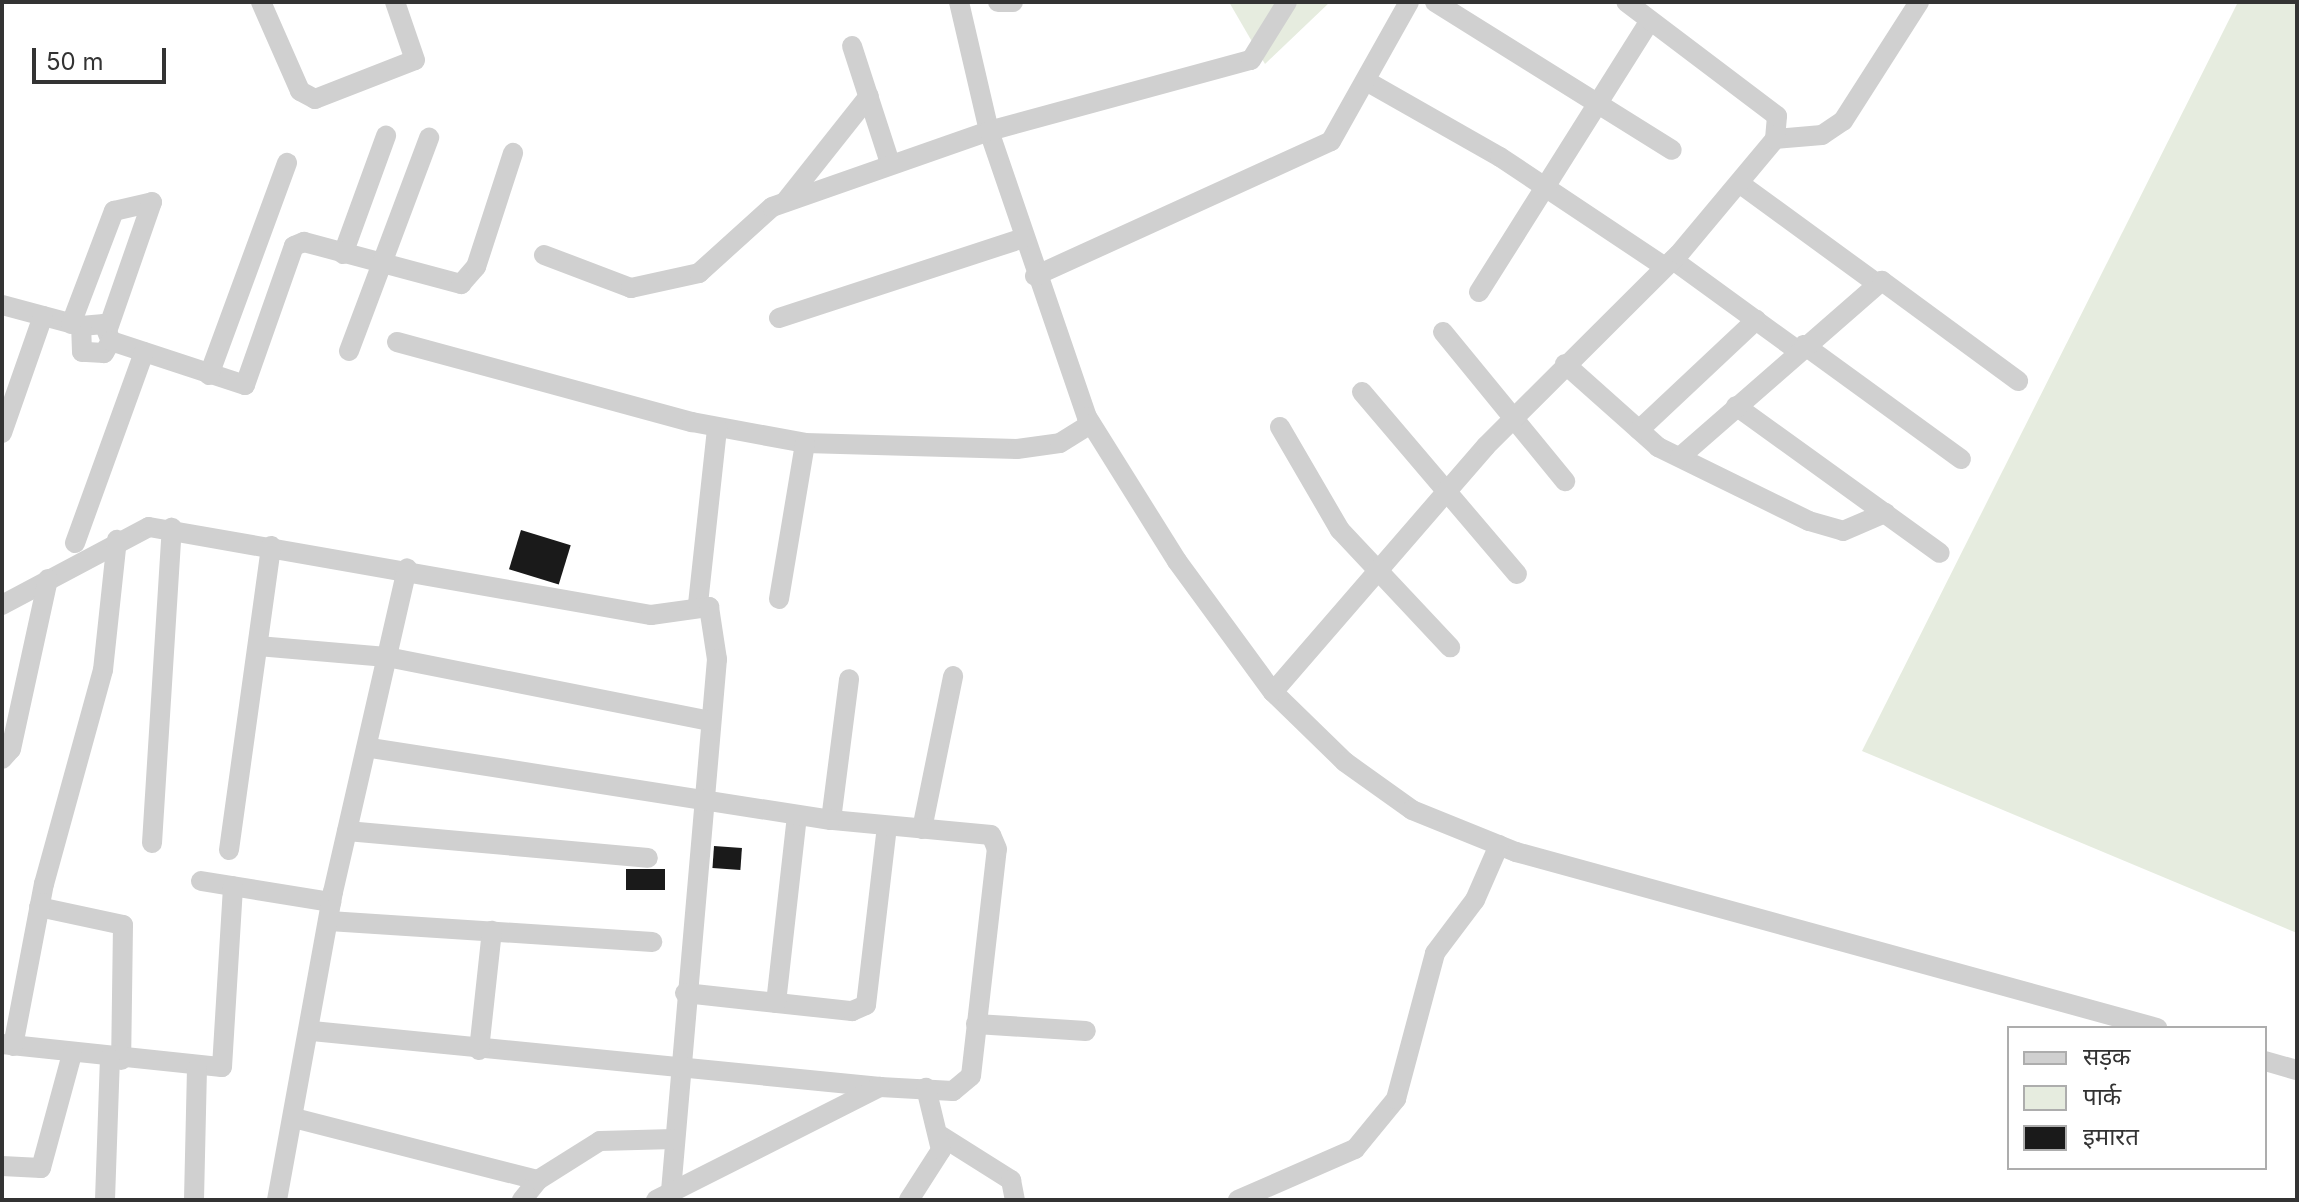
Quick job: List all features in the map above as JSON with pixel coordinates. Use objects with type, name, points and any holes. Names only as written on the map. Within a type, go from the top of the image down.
[{"type":"street","points":[[261,2],[300,91],[315,99],[415,60],[395,2]]},
{"type":"street","points":[[959,2],[989,131],[1035,276],[1091,424],[1177,561],[1273,692],[1378,788],[1499,845],[2150,1026]]},
{"type":"street","points":[[998,2],[1013,2]]},
{"type":"street","points":[[544,255],[642,289],[708,270],[754,221],[785,202],[989,131],[1251,60],[1287,2]]},
{"type":"street","points":[[1435,2],[1672,150]]},
{"type":"street","points":[[1273,692],[1510,421],[1669,264],[1775,139],[1777,116],[1626,2]]},
{"type":"street","points":[[1775,139],[1822,135],[1843,121],[1919,2]]},
{"type":"street","points":[[1035,276],[1313,152],[1342,131],[1406,3]]},
{"type":"street","points":[[1479,292],[1650,20]]},
{"type":"street","points":[[852,46],[890,163]]},
{"type":"street","points":[[1368,82],[1669,264],[1800,348],[1961,459]]},
{"type":"street","points":[[785,202],[869,96]]},
{"type":"street","points":[[343,254],[386,136]]},
{"type":"street","points":[[349,351],[384,266],[429,138]]},
{"type":"street","points":[[2,305],[76,325],[92,321],[144,352],[209,375],[250,382],[294,246],[343,254],[449,285],[469,278],[513,153]]},
{"type":"street","points":[[209,375],[287,163]]},
{"type":"street","points":[[1739,183],[1876,283],[1889,285],[2018,381]]},
{"type":"street","points":[[152,202],[104,353],[89,355],[78,345],[76,325],[114,211],[152,202]]},
{"type":"street","points":[[779,318],[1024,238]]},
{"type":"street","points":[[1680,457],[1876,283]]},
{"type":"street","points":[[2,433],[43,316]]},
{"type":"street","points":[[1639,430],[1756,320]]},
{"type":"street","points":[[1443,332],[1510,421],[1565,481]]},
{"type":"street","points":[[397,342],[717,428],[805,443],[1017,449],[1060,443],[1091,424]]},
{"type":"street","points":[[75,543],[144,352]]},
{"type":"street","points":[[1565,364],[1639,430],[1680,457],[1831,530],[1852,530],[1885,513]]},
{"type":"street","points":[[1362,392],[1517,574]]},
{"type":"street","points":[[1736,406],[1940,553]]},
{"type":"street","points":[[1280,427],[1374,573],[1450,647]]},
{"type":"street","points":[[698,604],[717,428]]},
{"type":"street","points":[[779,599],[805,443]]},
{"type":"street","points":[[152,843],[172,528]]},
{"type":"street","points":[[2,605],[140,529],[172,528],[407,568],[651,615],[698,604],[709,607],[716,624],[711,721],[674,1139],[663,1195]]},
{"type":"street","points":[[117,540],[103,670],[39,907],[8,1045],[197,1069],[225,1063],[233,886]]},
{"type":"street","points":[[229,850],[271,546]]},
{"type":"street","points":[[282,1199],[330,912],[407,568]]},
{"type":"street","points":[[2,759],[11,749],[48,579]]},
{"type":"street","points":[[258,646],[387,657],[711,721]]},
{"type":"street","points":[[922,829],[953,676]]},
{"type":"street","points":[[831,820],[849,679]]},
{"type":"street","points":[[312,1031],[679,1071],[880,1087],[965,1086],[976,1024],[995,841],[703,801],[367,747]]},
{"type":"street","points":[[776,1003],[797,815]]},
{"type":"street","points":[[685,993],[852,1011],[866,1005],[887,826]]},
{"type":"street","points":[[347,831],[648,858]]},
{"type":"street","points":[[1238,1200],[1355,1149],[1388,1111],[1405,1080],[1435,953],[1475,900],[1499,845]]},
{"type":"street","points":[[201,881],[233,886],[330,912],[492,931],[652,942]]},
{"type":"street","points":[[39,907],[123,925],[105,1200]]},
{"type":"street","points":[[479,1050],[492,931]]},
{"type":"street","points":[[976,1024],[1086,1031]]},
{"type":"street","points":[[2,1166],[41,1168],[72,1054]]},
{"type":"street","points":[[2267,1062],[2297,1070]]},
{"type":"street","points":[[194,1200],[197,1069]]},
{"type":"street","points":[[663,1195],[880,1087]]},
{"type":"street","points":[[909,1200],[938,1157],[941,1136],[926,1088]]},
{"type":"street","points":[[294,1118],[538,1180]]},
{"type":"street","points":[[941,1136],[1011,1180],[1015,1200]]},
{"type":"street","points":[[522,1200],[538,1180],[600,1141],[674,1139]]},
{"type":"green space","points":[[1229,2],[1330,2],[1265,64]]},
{"type":"green space","points":[[2238,2],[2297,2],[2297,933],[1862,751]]},
{"type":"building","points":[[521,530],[571,545],[559,584],[509,569]]},
{"type":"building","points":[[714,846],[742,848],[740,870],[712,868]]},
{"type":"building","points":[[626,869],[665,869],[665,890],[626,890]]}]
